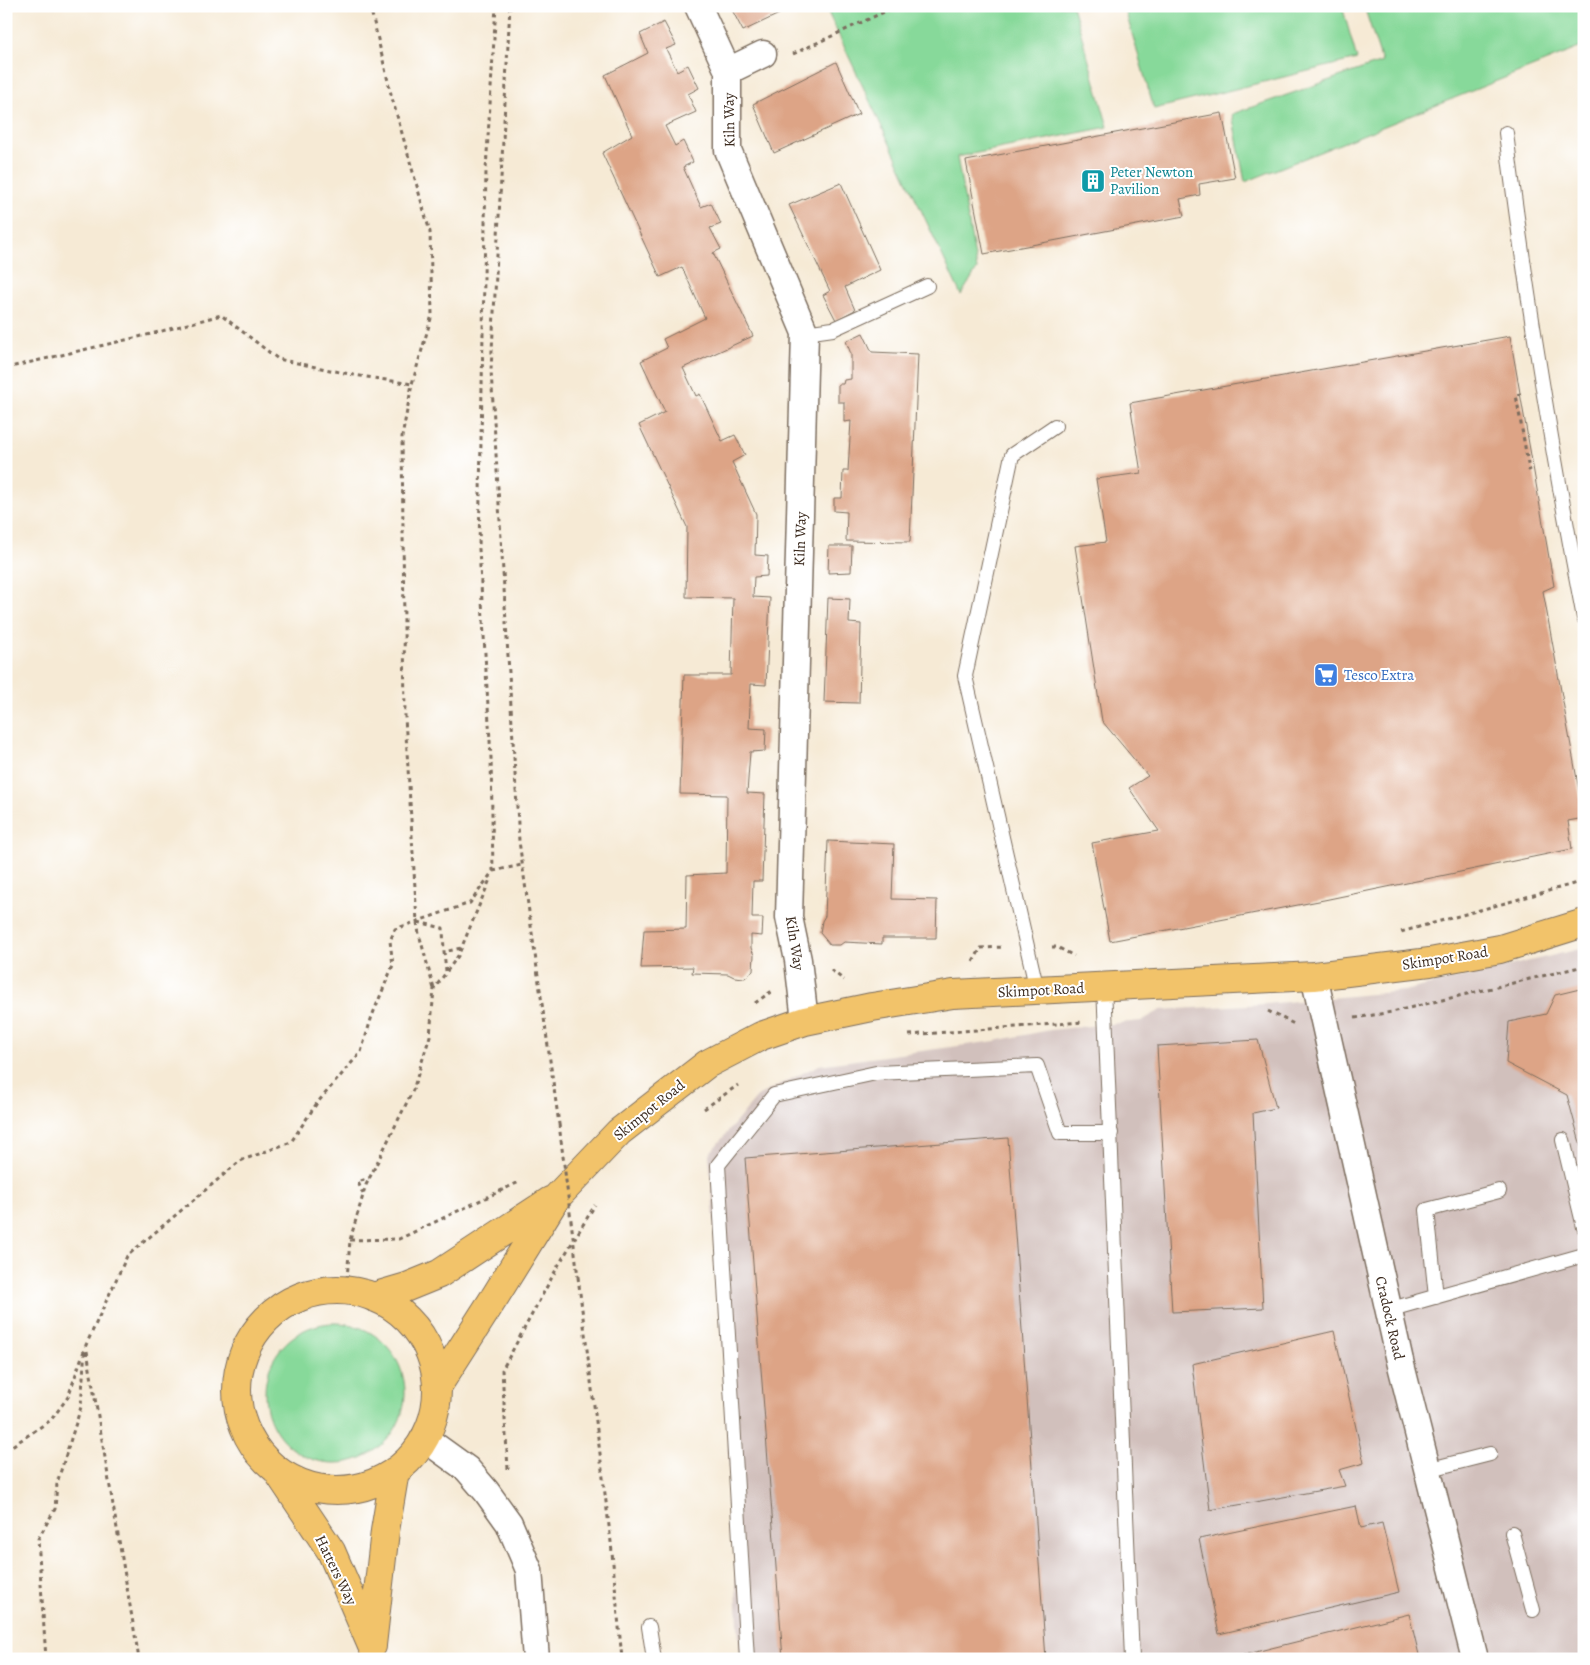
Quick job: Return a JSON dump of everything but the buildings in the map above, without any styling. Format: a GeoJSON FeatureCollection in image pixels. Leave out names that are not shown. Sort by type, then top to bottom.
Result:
{"type":"FeatureCollection","features":[{"type":"Feature","properties":{"kind":"main road","name":"Skimpot Road"},"geometry":{"type":"LineString","coordinates":[[437,1387],[556,1198],[619,1132],[706,1064],[761,1036],[806,1021],[872,1007],[953,994],[1314,976],[1430,962],[1500,949],[1584,923]]}},
{"type":"Feature","properties":{"kind":"main road","name":"Skimpot Road"},"geometry":{"type":"LineString","coordinates":[[373,1297],[407,1287],[439,1274],[556,1198]]}},
{"type":"Feature","properties":{"kind":"main road"},"geometry":{"type":"LineString","coordinates":[[346,1290],[373,1297],[390,1305],[406,1318],[428,1350],[434,1368],[437,1387],[431,1422],[424,1438],[411,1456],[395,1471],[368,1485],[337,1490],[306,1486],[278,1472],[257,1451],[243,1426],[237,1398],[238,1368],[249,1341],[267,1318],[290,1301],[318,1291],[346,1290]]}},
{"type":"Feature","properties":{"kind":"main road","name":"Hatters Way"},"geometry":{"type":"LineString","coordinates":[[372,1652],[385,1531],[395,1471]]}},
{"type":"Feature","properties":{"kind":"main road","name":"Hatters Way"},"geometry":{"type":"LineString","coordinates":[[278,1472],[331,1551],[372,1652]]}},
{"type":"Feature","properties":{"kind":"street","name":"Kiln Way"},"geometry":{"type":"LineString","coordinates":[[698,6],[728,71],[728,150],[805,333],[789,917],[798,960],[806,1021]]}},
{"type":"Feature","properties":{"kind":"street","name":"Kiln Way"},"geometry":{"type":"LineString","coordinates":[[728,71],[763,54]]}},
{"type":"Feature","properties":{"kind":"street","name":"Cradock Road"},"geometry":{"type":"LineString","coordinates":[[1314,976],[1388,1310],[1475,1659]]}},
{"type":"Feature","properties":{"kind":"street"},"geometry":{"type":"LineString","coordinates":[[424,1438],[467,1469],[509,1523],[529,1570],[536,1659]]}},
{"type":"Feature","properties":{"kind":"lane"},"geometry":{"type":"LineString","coordinates":[[1506,133],[1558,487],[1584,618]]}},
{"type":"Feature","properties":{"kind":"lane"},"geometry":{"type":"LineString","coordinates":[[805,333],[833,329],[927,286]]}},
{"type":"Feature","properties":{"kind":"lane"},"geometry":{"type":"LineString","coordinates":[[1037,990],[965,676],[1012,455],[1055,426]]}},
{"type":"Feature","properties":{"kind":"lane"},"geometry":{"type":"LineString","coordinates":[[1104,986],[1132,1659]]}},
{"type":"Feature","properties":{"kind":"lane"},"geometry":{"type":"LineString","coordinates":[[747,1659],[718,1165],[774,1095],[876,1073],[1038,1066],[1060,1133],[1111,1133]]}},
{"type":"Feature","properties":{"kind":"lane"},"geometry":{"type":"LineString","coordinates":[[1563,1140],[1584,1227]]}},
{"type":"Feature","properties":{"kind":"lane"},"geometry":{"type":"LineString","coordinates":[[1436,1297],[1427,1210],[1499,1192]]}},
{"type":"Feature","properties":{"kind":"lane"},"geometry":{"type":"LineString","coordinates":[[1388,1310],[1584,1255]]}},
{"type":"Feature","properties":{"kind":"lane"},"geometry":{"type":"LineString","coordinates":[[1427,1470],[1490,1454]]}},
{"type":"Feature","properties":{"kind":"lane"},"geometry":{"type":"LineString","coordinates":[[1512,1532],[1533,1610]]}},
{"type":"Feature","properties":{"kind":"lane"},"geometry":{"type":"LineString","coordinates":[[649,1627],[654,1659]]}},
{"type":"Feature","properties":{"kind":"path"},"geometry":{"type":"LineString","coordinates":[[346,1290],[350,1240],[363,1194],[413,1090],[430,1036],[434,989],[417,922],[405,717],[402,437],[412,384],[432,316],[430,232],[392,98],[370,6]]}},
{"type":"Feature","properties":{"kind":"path"},"geometry":{"type":"LineString","coordinates":[[434,989],[462,948],[493,871],[491,758],[479,549],[486,170],[496,6]]}},
{"type":"Feature","properties":{"kind":"path"},"geometry":{"type":"LineString","coordinates":[[510,6],[491,370],[517,822],[559,1124],[611,1542],[622,1659]]}},
{"type":"Feature","properties":{"kind":"path"},"geometry":{"type":"LineString","coordinates":[[763,54],[777,61],[897,6]]}},
{"type":"Feature","properties":{"kind":"path"},"geometry":{"type":"LineString","coordinates":[[6,368],[151,334],[221,314],[278,359],[354,375],[412,384]]}},
{"type":"Feature","properties":{"kind":"path"},"geometry":{"type":"LineString","coordinates":[[6,1450],[51,1420],[68,1397],[86,1345],[126,1256],[240,1161],[291,1142],[316,1104],[361,1052],[372,1016],[393,965],[390,941],[395,929],[470,903],[493,871],[522,866]]}},
{"type":"Feature","properties":{"kind":"path"},"geometry":{"type":"LineString","coordinates":[[1398,933],[1584,881]]}},
{"type":"Feature","properties":{"kind":"path"},"geometry":{"type":"LineString","coordinates":[[417,922],[443,928],[446,972]]}},
{"type":"Feature","properties":{"kind":"path"},"geometry":{"type":"LineString","coordinates":[[1057,947],[1081,959]]}},
{"type":"Feature","properties":{"kind":"path"},"geometry":{"type":"LineString","coordinates":[[444,952],[462,948]]}},
{"type":"Feature","properties":{"kind":"path"},"geometry":{"type":"LineString","coordinates":[[1370,1016],[1584,966]]}},
{"type":"Feature","properties":{"kind":"path"},"geometry":{"type":"LineString","coordinates":[[754,1004],[775,988]]}},
{"type":"Feature","properties":{"kind":"path"},"geometry":{"type":"LineString","coordinates":[[907,1035],[1045,1025]]}},
{"type":"Feature","properties":{"kind":"path"},"geometry":{"type":"LineString","coordinates":[[561,1154],[569,1148]]}},
{"type":"Feature","properties":{"kind":"path"},"geometry":{"type":"LineString","coordinates":[[363,1194],[358,1182],[370,1177]]}},
{"type":"Feature","properties":{"kind":"path"},"geometry":{"type":"LineString","coordinates":[[350,1240],[400,1239],[520,1181]]}},
{"type":"Feature","properties":{"kind":"path"},"geometry":{"type":"LineString","coordinates":[[509,1468],[502,1370],[558,1266],[598,1200]]}},
{"type":"Feature","properties":{"kind":"path"},"geometry":{"type":"LineString","coordinates":[[46,1659],[38,1540],[55,1509],[58,1482],[81,1406],[86,1345]]}},
{"type":"Feature","properties":{"kind":"path"},"geometry":{"type":"LineString","coordinates":[[86,1345],[139,1659]]}},
{"type":"Feature","properties":{"kind":"shaded area"},"geometry":{"type":"Polygon","coordinates":[[[1584,948],[1584,1659],[740,1659],[720,1298],[709,1154],[759,1095],[819,1065],[995,1041],[1050,1030],[1141,1021],[1161,1010],[1265,1004],[1404,991],[1584,948]]]}},
{"type":"Feature","properties":{"kind":"green space"},"geometry":{"type":"Polygon","coordinates":[[[825,6],[1073,6],[1108,127],[957,157],[977,269],[961,295],[825,6]]]}},
{"type":"Feature","properties":{"kind":"green space"},"geometry":{"type":"Polygon","coordinates":[[[1124,6],[1342,6],[1357,59],[1154,109],[1124,6]]]}},
{"type":"Feature","properties":{"kind":"green space"},"geometry":{"type":"Polygon","coordinates":[[[1364,6],[1584,6],[1584,46],[1245,182],[1232,114],[1382,62],[1364,6]]]}},
{"type":"Feature","properties":{"kind":"green space"},"geometry":{"type":"Polygon","coordinates":[[[335,1323],[349,1324],[362,1328],[385,1343],[400,1366],[404,1379],[404,1407],[400,1420],[385,1443],[362,1458],[349,1462],[335,1463],[321,1462],[308,1458],[285,1443],[270,1420],[266,1407],[265,1393],[266,1379],[270,1366],[285,1343],[308,1328],[321,1324],[335,1323]]]}},
{"type":"Feature","properties":{"kind":"place","name":"Peter Newton Pavilion"},"geometry":{"type":"Point","coordinates":[1093,181]}},
{"type":"Feature","properties":{"kind":"place","name":"Tesco Extra"},"geometry":{"type":"Point","coordinates":[1326,675]}}]}
